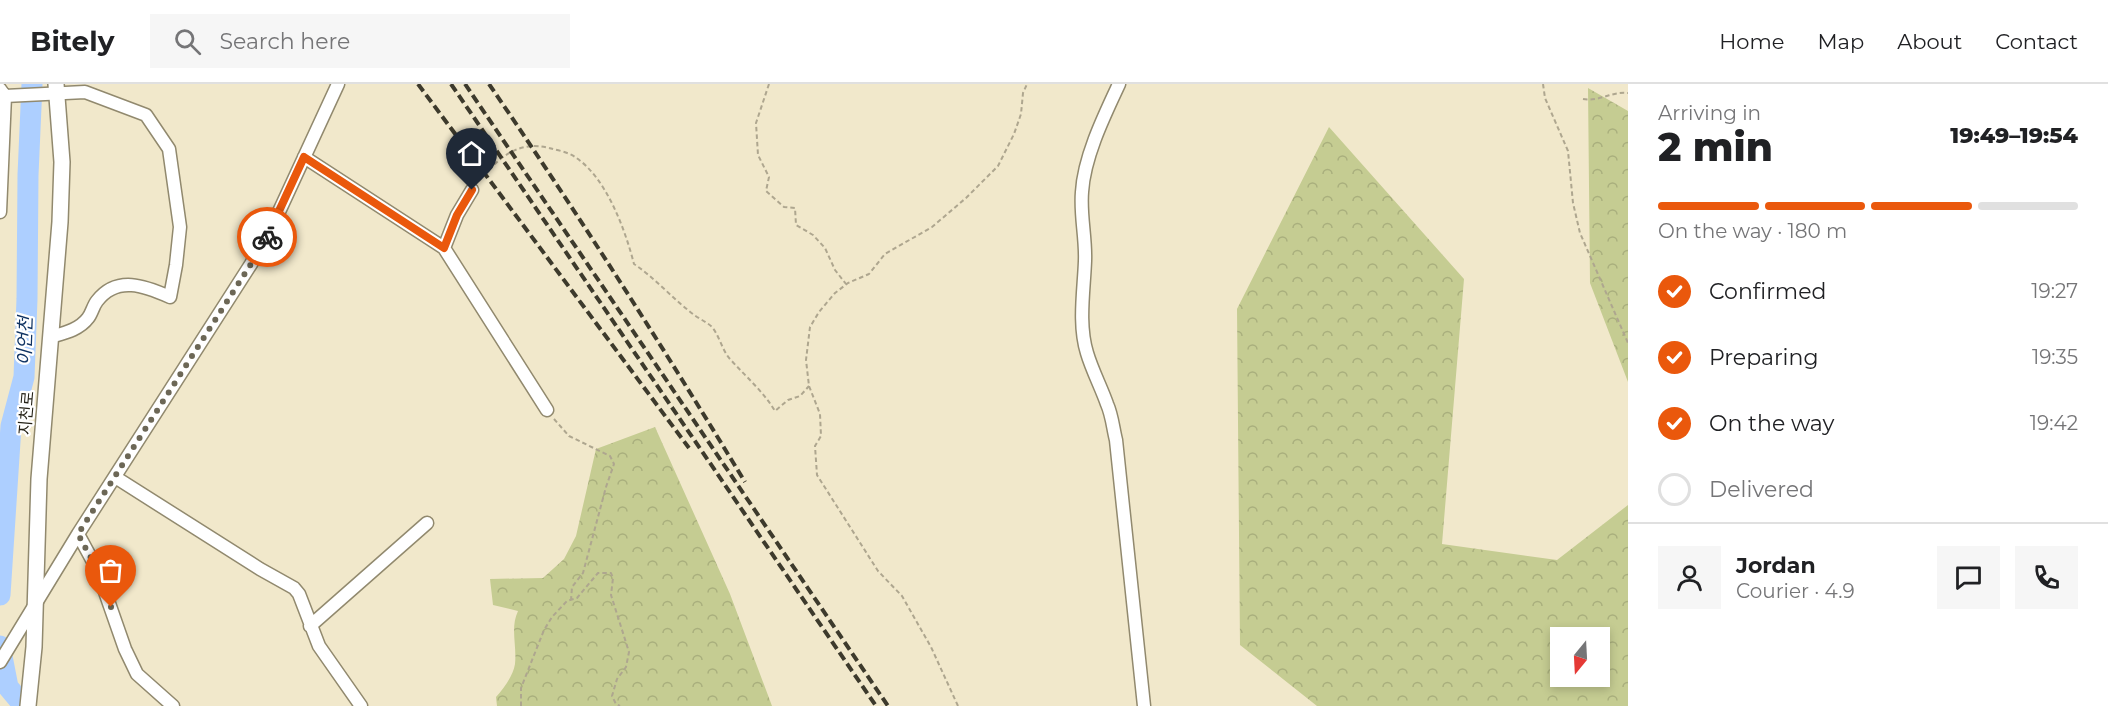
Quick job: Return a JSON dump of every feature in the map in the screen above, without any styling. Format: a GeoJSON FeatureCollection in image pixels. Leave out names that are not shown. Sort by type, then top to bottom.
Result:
{"type":"FeatureCollection","features":[{"type":"Feature","properties":{"kind":"main road","name":"지천로"},"geometry":{"type":"LineString","coordinates":[[28,706],[34,647],[39,479],[60,222],[62,162],[57,88]]}},
{"type":"Feature","properties":{"kind":"street"},"geometry":{"type":"LineString","coordinates":[[0,662],[78,534],[251,264],[271,229],[338,84]]}},
{"type":"Feature","properties":{"kind":"street"},"geometry":{"type":"LineString","coordinates":[[1119,84],[1107,108],[1091,153],[1082,190],[1081,209],[1086,253],[1083,331],[1087,352],[1109,407],[1116,440],[1143,706]]}},
{"type":"Feature","properties":{"kind":"street"},"geometry":{"type":"LineString","coordinates":[[0,212],[2,93],[57,88],[85,92],[146,115],[168,149],[180,227],[170,297],[151,288],[125,284],[108,291],[97,301],[88,319],[71,331],[51,337]]}},
{"type":"Feature","properties":{"kind":"street"},"geometry":{"type":"LineString","coordinates":[[304,157],[444,248],[547,410]]}},
{"type":"Feature","properties":{"kind":"street"},"geometry":{"type":"LineString","coordinates":[[444,248],[457,215],[472,190]]}},
{"type":"Feature","properties":{"kind":"street"},"geometry":{"type":"LineString","coordinates":[[115,477],[294,588],[299,594],[319,645],[361,706]]}},
{"type":"Feature","properties":{"kind":"street"},"geometry":{"type":"LineString","coordinates":[[310,626],[427,523]]}},
{"type":"Feature","properties":{"kind":"street"},"geometry":{"type":"LineString","coordinates":[[78,534],[97,569],[125,649],[137,674],[173,706]]}},
{"type":"Feature","properties":{"kind":"path"},"geometry":{"type":"LineString","coordinates":[[769,84],[756,123],[758,155],[769,177],[766,191],[784,207],[795,208],[796,225],[813,235],[825,248],[835,270],[846,284]]}},
{"type":"Feature","properties":{"kind":"path"},"geometry":{"type":"LineString","coordinates":[[958,706],[931,647],[902,596],[878,571],[817,475],[815,446],[821,436],[820,414],[809,386],[806,360],[810,327],[835,293],[846,284],[868,274],[885,254],[932,227],[998,166],[1014,134],[1027,84]]}},
{"type":"Feature","properties":{"kind":"path"},"geometry":{"type":"LineString","coordinates":[[1543,84],[1545,98],[1569,151],[1573,203],[1580,233],[1628,343]]}},
{"type":"Feature","properties":{"kind":"path"},"geometry":{"type":"LineString","coordinates":[[1583,99],[1594,100],[1621,92],[1628,93]]}},
{"type":"Feature","properties":{"kind":"path"},"geometry":{"type":"LineString","coordinates":[[472,190],[494,163],[520,147],[538,145],[573,155],[588,167],[604,190],[626,235],[634,264],[694,315],[710,325],[720,338],[728,357],[765,395],[775,411],[788,400],[800,396],[809,386]]}},
{"type":"Feature","properties":{"kind":"path"},"geometry":{"type":"LineString","coordinates":[[547,410],[569,436],[610,456],[614,464],[583,573],[572,587],[571,600]]}},
{"type":"Feature","properties":{"kind":"path"},"geometry":{"type":"LineString","coordinates":[[521,706],[521,688],[544,630],[552,616],[567,601],[577,598],[598,573],[611,573],[613,578],[611,595],[629,652],[626,667],[617,679],[612,696],[616,704],[620,706]]}},
{"type":"Feature","properties":{"kind":"green space"},"geometry":{"type":"Polygon","coordinates":[[[1588,88],[1628,111],[1628,382],[1590,283],[1588,88]]]}},
{"type":"Feature","properties":{"kind":"green space"},"geometry":{"type":"Polygon","coordinates":[[[1329,127],[1464,279],[1442,544],[1557,560],[1628,505],[1628,706],[1317,706],[1240,645],[1237,309],[1329,127]]]}},
{"type":"Feature","properties":{"kind":"green space"},"geometry":{"type":"Polygon","coordinates":[[[655,427],[730,594],[772,706],[497,706],[496,697],[505,686],[515,664],[514,630],[518,611],[493,605],[490,579],[543,578],[564,559],[576,536],[596,449],[655,427]]]}},
{"type":"Feature","properties":{"kind":"waterway","name":"이언천"},"geometry":{"type":"LineString","coordinates":[[0,595],[11,426],[24,377],[32,84]]}},
{"type":"Feature","properties":{"kind":"waterway","name":"이언천"},"geometry":{"type":"LineString","coordinates":[[0,646],[8,687],[24,706]]}},
{"type":"Feature","properties":{"kind":"railway"},"geometry":{"type":"LineString","coordinates":[[418,84],[689,448]]}},
{"type":"Feature","properties":{"kind":"railway"},"geometry":{"type":"LineString","coordinates":[[451,84],[876,706]]}},
{"type":"Feature","properties":{"kind":"railway"},"geometry":{"type":"LineString","coordinates":[[465,84],[888,706]]}},
{"type":"Feature","properties":{"kind":"railway"},"geometry":{"type":"LineString","coordinates":[[489,84],[620,281],[745,482]]}},
{"type":"Feature","properties":{"kind":"way so far"},"geometry":{"type":"LineString","coordinates":[[111,607],[97,569],[78,534],[267,237]]}},
{"type":"Feature","properties":{"kind":"route"},"geometry":{"type":"LineString","coordinates":[[267,237],[304,157],[444,248],[457,215],[472,190]]}}]}
